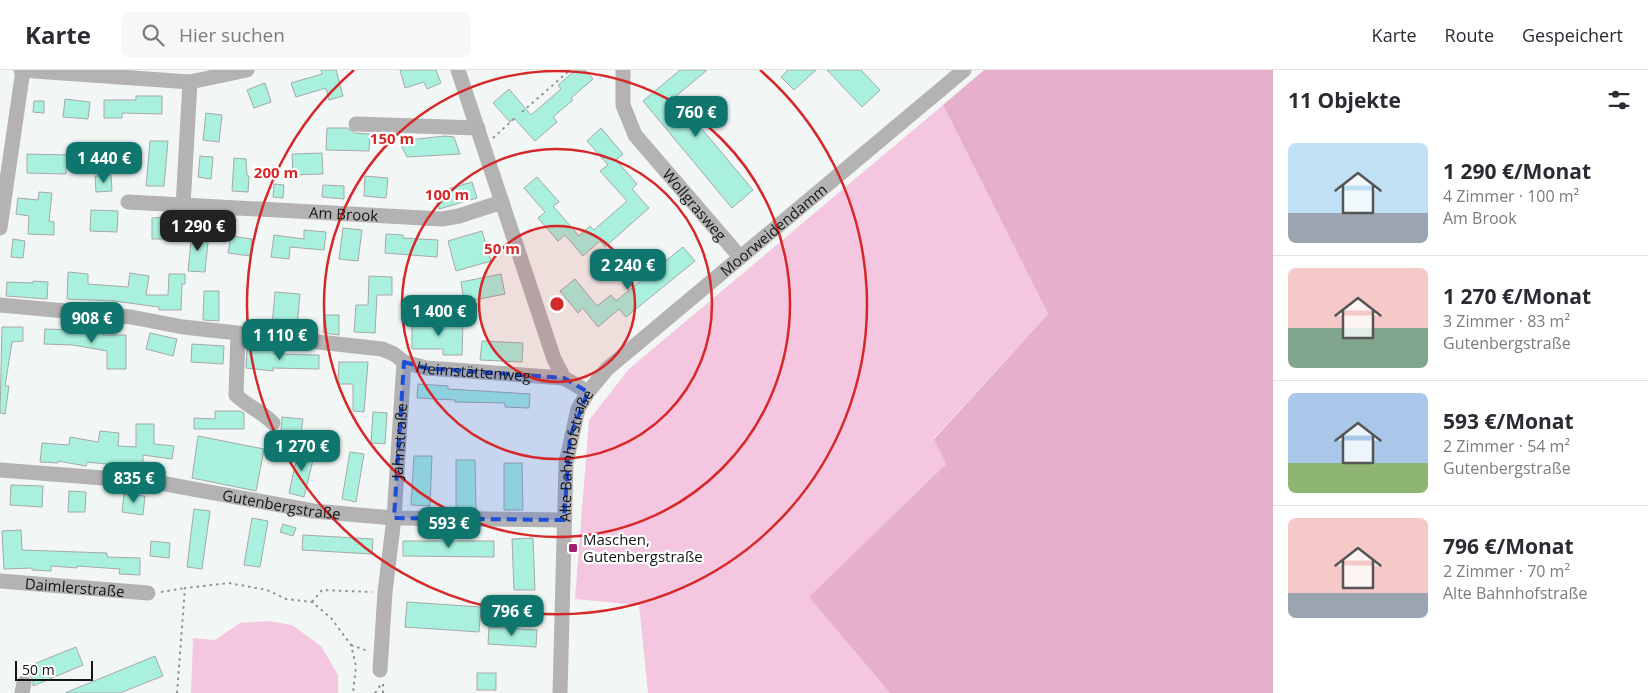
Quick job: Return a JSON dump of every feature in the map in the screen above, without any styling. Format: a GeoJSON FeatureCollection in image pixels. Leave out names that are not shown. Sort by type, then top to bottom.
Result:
{"type":"FeatureCollection","features":[{"type":"Feature","properties":{"kind":"street"},"geometry":{"type":"LineString","coordinates":[[0,228],[22,70],[190,82],[247,70]]}},
{"type":"Feature","properties":{"kind":"street","name":"Alte Bahnhofstraße"},"geometry":{"type":"LineString","coordinates":[[458,70],[554,359],[564,378],[588,392],[578,409],[570,438],[566,463],[560,693]]}},
{"type":"Feature","properties":{"kind":"street","name":"Wollgrasweg"},"geometry":{"type":"LineString","coordinates":[[623,70],[623,105],[635,135],[740,257]]}},
{"type":"Feature","properties":{"kind":"street","name":"Moorweidendamm"},"geometry":{"type":"LineString","coordinates":[[588,392],[608,369],[964,70]]}},
{"type":"Feature","properties":{"kind":"street"},"geometry":{"type":"LineString","coordinates":[[183,206],[190,82]]}},
{"type":"Feature","properties":{"kind":"street"},"geometry":{"type":"LineString","coordinates":[[356,124],[478,128]]}},
{"type":"Feature","properties":{"kind":"street","name":"Am Brook"},"geometry":{"type":"LineString","coordinates":[[128,202],[442,219],[459,216],[502,202]]}},
{"type":"Feature","properties":{"kind":"street","name":"Heimstättenweg"},"geometry":{"type":"LineString","coordinates":[[0,305],[131,317],[184,327],[382,350],[394,354],[404,362],[426,368],[564,378]]}},
{"type":"Feature","properties":{"kind":"street"},"geometry":{"type":"LineString","coordinates":[[238,334],[236,395],[247,406],[260,410],[273,423]]}},
{"type":"Feature","properties":{"kind":"street","name":"Jahnstraße"},"geometry":{"type":"LineString","coordinates":[[381,669],[385,592],[394,518],[404,362]]}},
{"type":"Feature","properties":{"kind":"street","name":"Gutenbergstraße"},"geometry":{"type":"LineString","coordinates":[[0,470],[155,482],[313,511],[394,518],[564,520]]}},
{"type":"Feature","properties":{"kind":"street","name":"Daimlerstraße"},"geometry":{"type":"LineString","coordinates":[[0,581],[148,593]]}},
{"type":"Feature","properties":{"kind":"path"},"geometry":{"type":"LineString","coordinates":[[522,112],[570,70]]}},
{"type":"Feature","properties":{"kind":"path"},"geometry":{"type":"LineString","coordinates":[[484,146],[515,118]]}},
{"type":"Feature","properties":{"kind":"path"},"geometry":{"type":"LineString","coordinates":[[148,593],[229,583],[267,590],[286,599],[312,602],[331,618],[351,645],[381,669],[375,693]]}},
{"type":"Feature","properties":{"kind":"path"},"geometry":{"type":"LineString","coordinates":[[177,693],[185,588]]}},
{"type":"Feature","properties":{"kind":"path"},"geometry":{"type":"LineString","coordinates":[[312,602],[322,590],[385,592]]}},
{"type":"Feature","properties":{"kind":"path"},"geometry":{"type":"LineString","coordinates":[[351,645],[356,666],[353,693]]}},
{"type":"Feature","properties":{"kind":"highlighted area"},"geometry":{"type":"Polygon","coordinates":[[[404,362],[426,368],[564,378],[588,392],[570,437],[564,520],[394,518],[404,362]]]}},
{"type":"Feature","properties":{"kind":"shaded area"},"geometry":{"type":"Polygon","coordinates":[[[984,70],[1273,70],[1273,693],[890,693],[809,597],[946,464],[934,439],[1048,314],[943,105],[984,70]]]}},
{"type":"Feature","properties":{"kind":"shaded area"},"geometry":{"type":"Polygon","coordinates":[[[943,105],[1048,314],[934,438],[946,464],[810,597],[890,693],[648,693],[639,605],[575,599],[589,420],[629,369],[943,105]]]}},
{"type":"Feature","properties":{"kind":"shaded area"},"geometry":{"type":"Polygon","coordinates":[[[268,621],[292,625],[321,646],[338,675],[338,693],[191,693],[193,638],[215,640],[240,623],[268,621]]]}},
{"type":"Feature","properties":{"kind":"building"},"geometry":{"type":"Polygon","coordinates":[[[321,70],[336,70],[343,96],[329,100],[326,88],[296,97],[291,83],[322,74],[321,70]]]}},
{"type":"Feature","properties":{"kind":"building"},"geometry":{"type":"Polygon","coordinates":[[[400,70],[436,70],[441,83],[427,89],[424,82],[405,88],[400,70]]]}},
{"type":"Feature","properties":{"kind":"building"},"geometry":{"type":"Polygon","coordinates":[[[576,70],[585,70],[593,79],[553,117],[557,122],[535,141],[514,118],[510,122],[493,103],[509,89],[531,115],[561,89],[558,85],[576,70]]]}},
{"type":"Feature","properties":{"kind":"building"},"geometry":{"type":"Polygon","coordinates":[[[680,70],[707,70],[675,97],[753,190],[732,208],[643,101],[680,70]]]}},
{"type":"Feature","properties":{"kind":"building"},"geometry":{"type":"Polygon","coordinates":[[[788,70],[816,70],[794,90],[781,77],[788,70]]]}},
{"type":"Feature","properties":{"kind":"building"},"geometry":{"type":"Polygon","coordinates":[[[827,70],[861,70],[880,90],[862,107],[827,70]]]}},
{"type":"Feature","properties":{"kind":"building"},"geometry":{"type":"Polygon","coordinates":[[[265,83],[271,102],[254,108],[247,90],[265,83]]]}},
{"type":"Feature","properties":{"kind":"building"},"geometry":{"type":"Polygon","coordinates":[[[136,96],[162,96],[162,114],[122,113],[122,118],[104,118],[104,100],[136,100],[136,96]]]}},
{"type":"Feature","properties":{"kind":"building"},"geometry":{"type":"Polygon","coordinates":[[[65,99],[90,102],[88,119],[63,117],[65,99]]]}},
{"type":"Feature","properties":{"kind":"building"},"geometry":{"type":"Polygon","coordinates":[[[34,101],[44,101],[44,113],[33,112],[34,101]]]}},
{"type":"Feature","properties":{"kind":"building"},"geometry":{"type":"Polygon","coordinates":[[[206,113],[222,115],[219,142],[203,140],[206,113]]]}},
{"type":"Feature","properties":{"kind":"building"},"geometry":{"type":"Polygon","coordinates":[[[327,128],[348,128],[355,133],[370,134],[369,151],[326,150],[327,128]]]}},
{"type":"Feature","properties":{"kind":"building"},"geometry":{"type":"Polygon","coordinates":[[[601,128],[623,154],[616,160],[637,184],[632,189],[649,208],[605,247],[600,241],[583,256],[565,235],[558,241],[538,218],[545,212],[524,188],[537,177],[559,202],[553,206],[579,236],[590,226],[594,230],[627,201],[600,171],[608,165],[587,141],[601,128]]]}},
{"type":"Feature","properties":{"kind":"building"},"geometry":{"type":"Polygon","coordinates":[[[445,136],[454,137],[460,154],[407,157],[399,141],[445,136]]]}},
{"type":"Feature","properties":{"kind":"building"},"geometry":{"type":"Polygon","coordinates":[[[150,141],[168,141],[164,186],[146,186],[150,141]]]}},
{"type":"Feature","properties":{"kind":"building"},"geometry":{"type":"Polygon","coordinates":[[[322,153],[323,174],[293,175],[292,154],[322,153]]]}},
{"type":"Feature","properties":{"kind":"building"},"geometry":{"type":"Polygon","coordinates":[[[27,154],[67,155],[66,174],[27,173],[27,154]]]}},
{"type":"Feature","properties":{"kind":"building"},"geometry":{"type":"Polygon","coordinates":[[[200,156],[213,157],[211,179],[198,177],[200,156]]]}},
{"type":"Feature","properties":{"kind":"building"},"geometry":{"type":"Polygon","coordinates":[[[234,158],[246,159],[247,176],[249,176],[248,192],[232,191],[234,158]]]}},
{"type":"Feature","properties":{"kind":"building"},"geometry":{"type":"Polygon","coordinates":[[[111,175],[112,191],[96,192],[95,176],[111,175]]]}},
{"type":"Feature","properties":{"kind":"building"},"geometry":{"type":"Polygon","coordinates":[[[365,176],[388,178],[386,198],[364,196],[365,176]]]}},
{"type":"Feature","properties":{"kind":"building"},"geometry":{"type":"Polygon","coordinates":[[[472,182],[477,198],[439,209],[434,193],[472,182]]]}},
{"type":"Feature","properties":{"kind":"building"},"geometry":{"type":"Polygon","coordinates":[[[274,184],[284,185],[283,198],[273,197],[274,184]]]}},
{"type":"Feature","properties":{"kind":"building"},"geometry":{"type":"Polygon","coordinates":[[[323,185],[344,186],[344,199],[322,197],[323,185]]]}},
{"type":"Feature","properties":{"kind":"building"},"geometry":{"type":"Polygon","coordinates":[[[39,192],[52,193],[49,221],[54,222],[54,235],[28,234],[29,216],[16,214],[18,198],[38,200],[39,192]]]}},
{"type":"Feature","properties":{"kind":"building"},"geometry":{"type":"Polygon","coordinates":[[[91,210],[118,211],[117,232],[90,231],[91,210]]]}},
{"type":"Feature","properties":{"kind":"building"},"geometry":{"type":"Polygon","coordinates":[[[172,217],[172,239],[152,239],[152,218],[172,217]]]}},
{"type":"Feature","properties":{"kind":"building"},"geometry":{"type":"Polygon","coordinates":[[[343,228],[362,230],[358,261],[339,259],[343,228]]]}},
{"type":"Feature","properties":{"kind":"building"},"geometry":{"type":"Polygon","coordinates":[[[304,230],[326,232],[324,250],[290,247],[289,259],[271,257],[274,235],[304,239],[304,230]]]}},
{"type":"Feature","properties":{"kind":"building"},"geometry":{"type":"Polygon","coordinates":[[[192,231],[209,232],[205,272],[188,271],[192,231]]]}},
{"type":"Feature","properties":{"kind":"building"},"geometry":{"type":"Polygon","coordinates":[[[482,231],[491,261],[456,271],[448,241],[482,231]]]}},
{"type":"Feature","properties":{"kind":"building"},"geometry":{"type":"Polygon","coordinates":[[[386,234],[403,235],[403,238],[438,240],[437,257],[385,253],[386,234]]]}},
{"type":"Feature","properties":{"kind":"building"},"geometry":{"type":"Polygon","coordinates":[[[231,236],[252,239],[250,256],[228,253],[231,236]]]}},
{"type":"Feature","properties":{"kind":"building"},"geometry":{"type":"Polygon","coordinates":[[[13,239],[25,241],[23,258],[11,257],[13,239]]]}},
{"type":"Feature","properties":{"kind":"building"},"geometry":{"type":"Polygon","coordinates":[[[683,247],[695,261],[626,317],[619,309],[598,327],[583,308],[578,313],[560,291],[575,279],[597,306],[611,295],[616,301],[683,247]]]}},
{"type":"Feature","properties":{"kind":"building"},"geometry":{"type":"Polygon","coordinates":[[[68,272],[88,274],[88,284],[128,287],[130,273],[149,276],[146,295],[168,295],[169,274],[185,274],[185,284],[182,284],[181,310],[159,310],[159,307],[114,301],[67,299],[68,272]]]}},
{"type":"Feature","properties":{"kind":"building"},"geometry":{"type":"Polygon","coordinates":[[[501,274],[505,294],[464,302],[461,282],[501,274]]]}},
{"type":"Feature","properties":{"kind":"building"},"geometry":{"type":"Polygon","coordinates":[[[369,276],[392,277],[392,295],[377,295],[375,333],[354,332],[356,305],[368,305],[369,276]]]}},
{"type":"Feature","properties":{"kind":"building"},"geometry":{"type":"Polygon","coordinates":[[[33,281],[48,282],[47,299],[6,296],[7,282],[33,283],[33,281]]]}},
{"type":"Feature","properties":{"kind":"building"},"geometry":{"type":"Polygon","coordinates":[[[204,291],[219,291],[219,321],[203,320],[204,291]]]}},
{"type":"Feature","properties":{"kind":"building"},"geometry":{"type":"Polygon","coordinates":[[[275,292],[300,294],[297,328],[272,326],[275,292]]]}},
{"type":"Feature","properties":{"kind":"building"},"geometry":{"type":"Polygon","coordinates":[[[324,315],[339,315],[339,335],[323,333],[324,315]]]}},
{"type":"Feature","properties":{"kind":"building"},"geometry":{"type":"Polygon","coordinates":[[[444,320],[463,321],[462,355],[443,355],[443,349],[412,349],[412,325],[444,325],[444,320]]]}},
{"type":"Feature","properties":{"kind":"building"},"geometry":{"type":"Polygon","coordinates":[[[2,327],[23,327],[23,341],[12,342],[5,386],[9,386],[5,414],[0,413],[2,327]]]}},
{"type":"Feature","properties":{"kind":"building"},"geometry":{"type":"Polygon","coordinates":[[[76,328],[104,332],[103,335],[126,335],[126,369],[107,369],[107,351],[73,345],[44,344],[45,329],[75,330],[76,328]]]}},
{"type":"Feature","properties":{"kind":"building"},"geometry":{"type":"Polygon","coordinates":[[[150,333],[177,339],[173,356],[146,349],[150,333]]]}},
{"type":"Feature","properties":{"kind":"building"},"geometry":{"type":"Polygon","coordinates":[[[482,341],[523,343],[522,362],[480,360],[482,341]]]}},
{"type":"Feature","properties":{"kind":"building"},"geometry":{"type":"Polygon","coordinates":[[[192,344],[224,346],[223,364],[191,362],[192,344]]]}},
{"type":"Feature","properties":{"kind":"building"},"geometry":{"type":"Polygon","coordinates":[[[247,348],[275,351],[274,354],[319,355],[319,369],[273,368],[273,371],[246,368],[247,348]]]}},
{"type":"Feature","properties":{"kind":"building"},"geometry":{"type":"Polygon","coordinates":[[[339,362],[368,362],[364,412],[353,411],[353,384],[338,384],[339,362]]]}},
{"type":"Feature","properties":{"kind":"building"},"geometry":{"type":"Polygon","coordinates":[[[418,384],[448,386],[448,389],[530,394],[529,408],[505,407],[505,403],[455,402],[455,400],[417,398],[418,384]]]}},
{"type":"Feature","properties":{"kind":"building"},"geometry":{"type":"Polygon","coordinates":[[[215,411],[240,411],[244,413],[244,429],[194,429],[194,418],[215,419],[215,411]]]}},
{"type":"Feature","properties":{"kind":"building"},"geometry":{"type":"Polygon","coordinates":[[[373,412],[387,413],[385,444],[371,443],[373,412]]]}},
{"type":"Feature","properties":{"kind":"building"},"geometry":{"type":"Polygon","coordinates":[[[282,417],[303,419],[301,433],[281,431],[282,417]]]}},
{"type":"Feature","properties":{"kind":"building"},"geometry":{"type":"Polygon","coordinates":[[[136,424],[154,424],[154,444],[174,446],[172,459],[143,455],[143,465],[87,462],[86,466],[58,461],[58,463],[40,462],[42,443],[69,445],[70,437],[98,442],[100,431],[119,433],[118,446],[136,447],[136,424]]]}},
{"type":"Feature","properties":{"kind":"building"},"geometry":{"type":"Polygon","coordinates":[[[198,436],[264,449],[256,491],[192,478],[198,436]]]}},
{"type":"Feature","properties":{"kind":"building"},"geometry":{"type":"Polygon","coordinates":[[[299,448],[315,452],[304,497],[289,493],[299,448]]]}},
{"type":"Feature","properties":{"kind":"building"},"geometry":{"type":"Polygon","coordinates":[[[350,452],[364,454],[356,502],[342,499],[350,452]]]}},
{"type":"Feature","properties":{"kind":"building"},"geometry":{"type":"Polygon","coordinates":[[[414,456],[432,456],[430,506],[411,505],[414,456]]]}},
{"type":"Feature","properties":{"kind":"building"},"geometry":{"type":"Polygon","coordinates":[[[456,460],[475,460],[476,509],[456,509],[456,460]]]}},
{"type":"Feature","properties":{"kind":"building"},"geometry":{"type":"Polygon","coordinates":[[[504,463],[522,463],[523,510],[504,510],[504,463]]]}},
{"type":"Feature","properties":{"kind":"building"},"geometry":{"type":"Polygon","coordinates":[[[11,485],[43,486],[42,507],[10,505],[11,485]]]}},
{"type":"Feature","properties":{"kind":"building"},"geometry":{"type":"Polygon","coordinates":[[[69,491],[86,492],[85,512],[68,512],[69,491]]]}},
{"type":"Feature","properties":{"kind":"building"},"geometry":{"type":"Polygon","coordinates":[[[124,494],[145,496],[143,515],[122,512],[124,494]]]}},
{"type":"Feature","properties":{"kind":"building"},"geometry":{"type":"Polygon","coordinates":[[[194,509],[210,511],[202,569],[187,567],[194,509]]]}},
{"type":"Feature","properties":{"kind":"building"},"geometry":{"type":"Polygon","coordinates":[[[252,518],[268,521],[260,567],[244,565],[252,518]]]}},
{"type":"Feature","properties":{"kind":"building"},"geometry":{"type":"Polygon","coordinates":[[[283,524],[296,528],[293,536],[280,532],[283,524]]]}},
{"type":"Feature","properties":{"kind":"building"},"geometry":{"type":"Polygon","coordinates":[[[21,530],[22,550],[107,553],[107,557],[140,558],[140,575],[119,574],[120,569],[77,566],[77,568],[51,566],[51,571],[32,570],[32,568],[4,569],[2,531],[21,530]]]}},
{"type":"Feature","properties":{"kind":"building"},"geometry":{"type":"Polygon","coordinates":[[[303,535],[373,539],[372,554],[302,550],[303,535]]]}},
{"type":"Feature","properties":{"kind":"building"},"geometry":{"type":"Polygon","coordinates":[[[533,538],[535,590],[514,590],[512,539],[533,538]]]}},
{"type":"Feature","properties":{"kind":"building"},"geometry":{"type":"Polygon","coordinates":[[[151,541],[170,543],[169,558],[150,556],[151,541]]]}},
{"type":"Feature","properties":{"kind":"building"},"geometry":{"type":"Polygon","coordinates":[[[403,541],[494,541],[494,557],[403,556],[403,541]]]}},
{"type":"Feature","properties":{"kind":"building"},"geometry":{"type":"Polygon","coordinates":[[[407,602],[481,607],[479,632],[405,627],[407,602]]]}},
{"type":"Feature","properties":{"kind":"building"},"geometry":{"type":"Polygon","coordinates":[[[489,627],[537,630],[536,647],[488,644],[489,627]]]}},
{"type":"Feature","properties":{"kind":"building"},"geometry":{"type":"Polygon","coordinates":[[[76,647],[83,665],[33,686],[33,680],[24,668],[76,647]]]}},
{"type":"Feature","properties":{"kind":"building"},"geometry":{"type":"Polygon","coordinates":[[[155,656],[163,676],[120,693],[65,693],[155,656]]]}},
{"type":"Feature","properties":{"kind":"building"},"geometry":{"type":"Polygon","coordinates":[[[477,673],[496,673],[496,690],[477,690],[477,673]]]}},
{"type":"Feature","properties":{"kind":"place","name":"Maschen, Gutenbergstraße"},"geometry":{"type":"Point","coordinates":[573,548]}}]}
